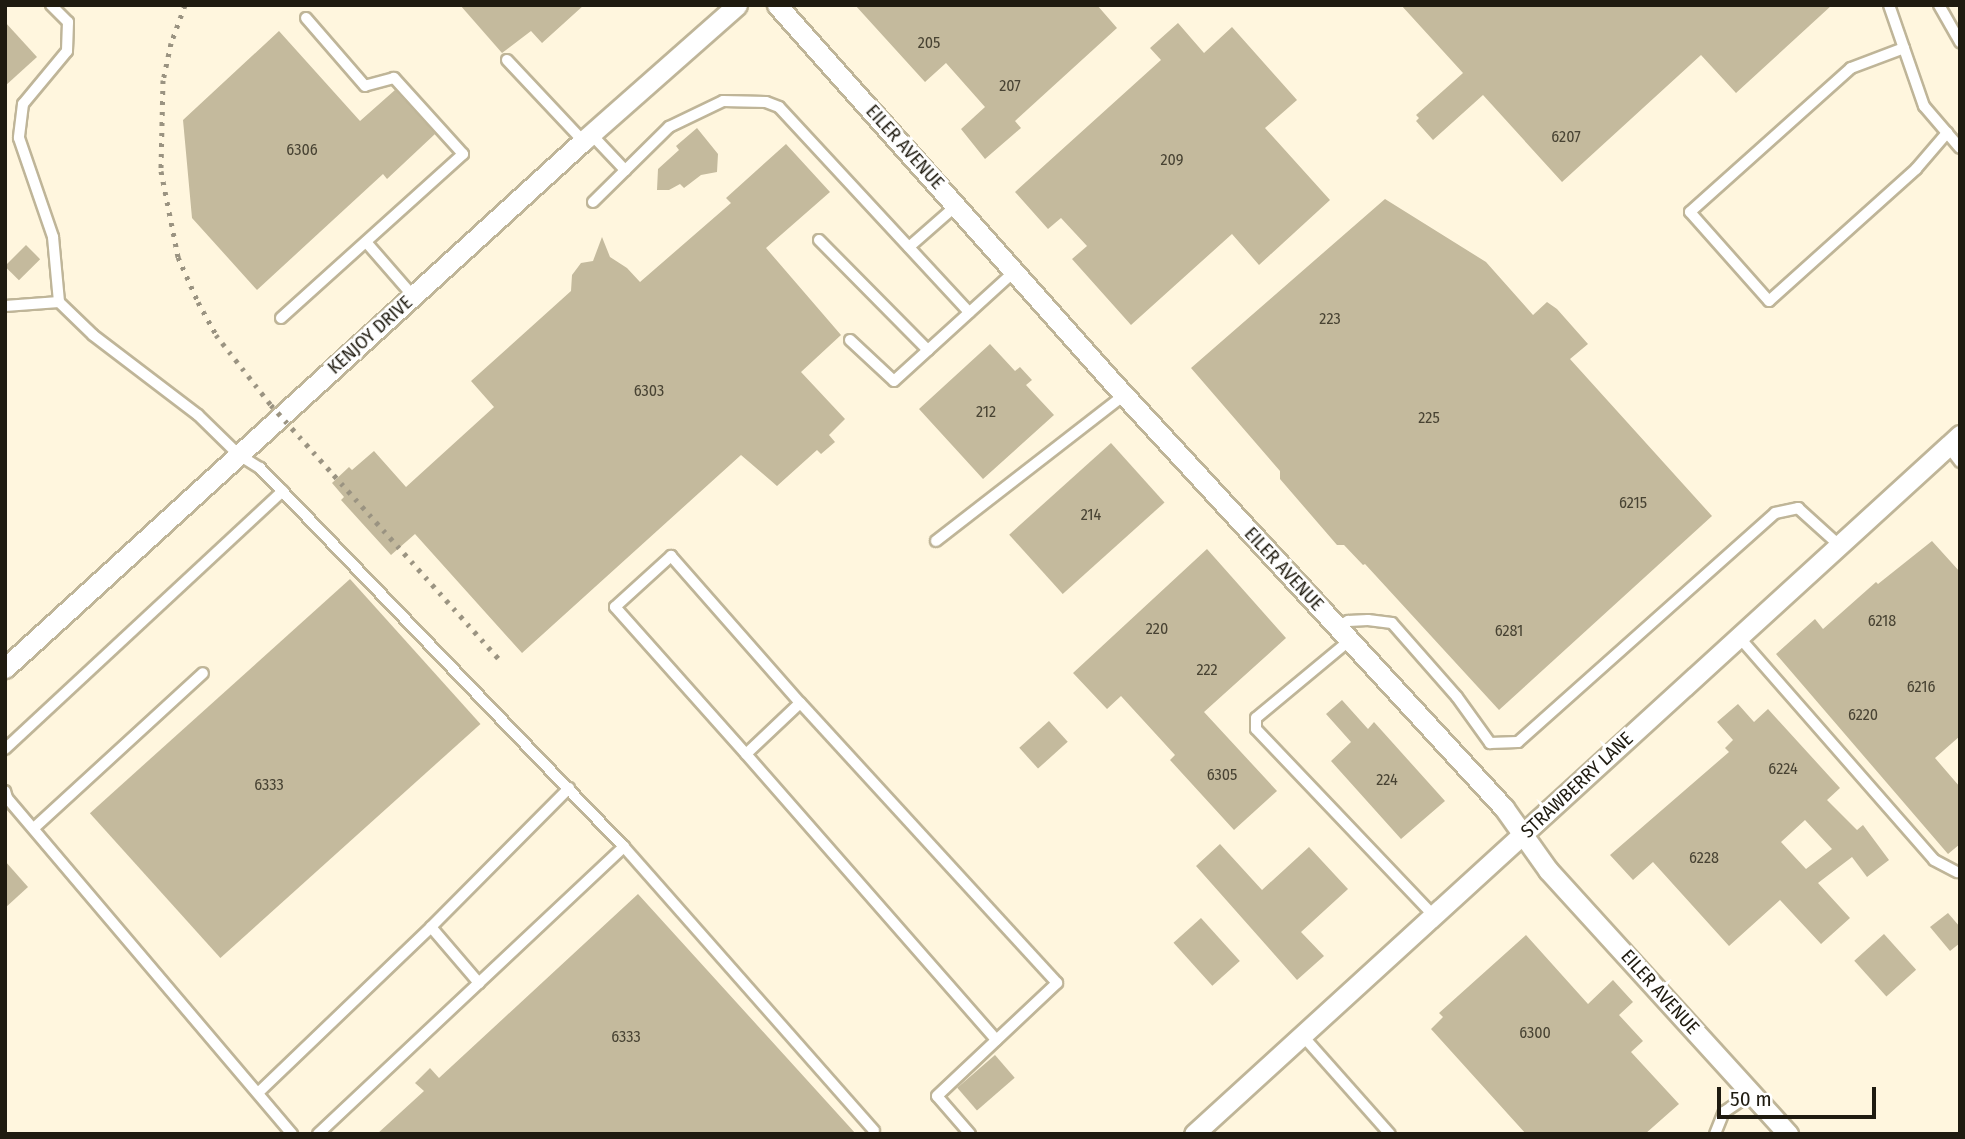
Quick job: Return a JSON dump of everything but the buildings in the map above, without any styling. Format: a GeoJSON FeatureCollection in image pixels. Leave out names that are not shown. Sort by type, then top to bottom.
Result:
{"type":"FeatureCollection","features":[{"type":"Feature","properties":{"kind":"street","name":"KENJOY DRIVE"},"geometry":{"type":"LineString","coordinates":[[5,668],[587,138],[737,5]]}},
{"type":"Feature","properties":{"kind":"street","name":"EILER AVENUE"},"geometry":{"type":"LineString","coordinates":[[777,5],[1124,395],[1504,808],[1548,870],[1788,1134]]}},
{"type":"Feature","properties":{"kind":"street","name":"STRAWBERRY LANE"},"geometry":{"type":"LineString","coordinates":[[1194,1134],[1839,545],[1956,448]]}},
{"type":"Feature","properties":{"kind":"lane"},"geometry":{"type":"LineString","coordinates":[[51,5],[68,22],[67,51],[23,104],[19,138],[53,237],[59,302],[93,335],[198,415],[239,455],[260,468],[283,491],[624,847],[874,1132]]}},
{"type":"Feature","properties":{"kind":"lane"},"geometry":{"type":"LineString","coordinates":[[1889,5],[1924,106],[1960,148]]}},
{"type":"Feature","properties":{"kind":"lane"},"geometry":{"type":"LineString","coordinates":[[1939,5],[1960,43]]}},
{"type":"Feature","properties":{"kind":"lane"},"geometry":{"type":"LineString","coordinates":[[281,318],[463,155],[394,78],[365,86],[306,18]]}},
{"type":"Feature","properties":{"kind":"lane"},"geometry":{"type":"LineString","coordinates":[[1904,48],[1851,68],[1690,212],[1769,301],[1916,169],[1947,133]]}},
{"type":"Feature","properties":{"kind":"lane"},"geometry":{"type":"LineString","coordinates":[[507,60],[587,138],[625,170]]}},
{"type":"Feature","properties":{"kind":"lane"},"geometry":{"type":"LineString","coordinates":[[593,202],[669,127],[723,101],[766,102],[779,107],[969,312]]}},
{"type":"Feature","properties":{"kind":"lane"},"geometry":{"type":"LineString","coordinates":[[909,247],[957,205]]}},
{"type":"Feature","properties":{"kind":"lane"},"geometry":{"type":"LineString","coordinates":[[819,240],[928,350]]}},
{"type":"Feature","properties":{"kind":"lane"},"geometry":{"type":"LineString","coordinates":[[366,242],[413,296]]}},
{"type":"Feature","properties":{"kind":"lane"},"geometry":{"type":"LineString","coordinates":[[850,340],[894,381],[1015,270]]}},
{"type":"Feature","properties":{"kind":"lane"},"geometry":{"type":"LineString","coordinates":[[5,306],[59,302]]}},
{"type":"Feature","properties":{"kind":"lane"},"geometry":{"type":"LineString","coordinates":[[936,541],[1124,395]]}},
{"type":"Feature","properties":{"kind":"lane"},"geometry":{"type":"LineString","coordinates":[[5,749],[283,491]]}},
{"type":"Feature","properties":{"kind":"lane"},"geometry":{"type":"LineString","coordinates":[[1434,915],[1256,729],[1256,718],[1344,634],[1348,621],[1392,623],[1457,697],[1490,743],[1518,742],[1775,513],[1798,508],[1839,545]]}},
{"type":"Feature","properties":{"kind":"lane"},"geometry":{"type":"LineString","coordinates":[[970,1134],[937,1096],[1057,983],[800,703],[671,556],[615,607],[996,1040]]}},
{"type":"Feature","properties":{"kind":"lane"},"geometry":{"type":"LineString","coordinates":[[1739,637],[1934,860],[1957,872]]}},
{"type":"Feature","properties":{"kind":"lane"},"geometry":{"type":"LineString","coordinates":[[34,828],[203,673]]}},
{"type":"Feature","properties":{"kind":"lane"},"geometry":{"type":"LineString","coordinates":[[746,754],[800,703]]}},
{"type":"Feature","properties":{"kind":"lane"},"geometry":{"type":"LineString","coordinates":[[259,1092],[431,928],[569,788]]}},
{"type":"Feature","properties":{"kind":"lane"},"geometry":{"type":"LineString","coordinates":[[5,791],[7,798],[292,1134]]}},
{"type":"Feature","properties":{"kind":"lane"},"geometry":{"type":"LineString","coordinates":[[318,1134],[624,847]]}},
{"type":"Feature","properties":{"kind":"lane"},"geometry":{"type":"LineString","coordinates":[[431,928],[479,983]]}},
{"type":"Feature","properties":{"kind":"lane"},"geometry":{"type":"LineString","coordinates":[[1303,1035],[1390,1134]]}},
{"type":"Feature","properties":{"kind":"lane"},"geometry":{"type":"LineString","coordinates":[[1715,1134],[1724,1112],[1752,1093]]}},
{"type":"Feature","properties":{"kind":"railway"},"geometry":{"type":"LineString","coordinates":[[185,5],[171,43],[163,80],[161,171],[178,257],[198,302],[216,335],[271,405],[501,661]]}}]}
